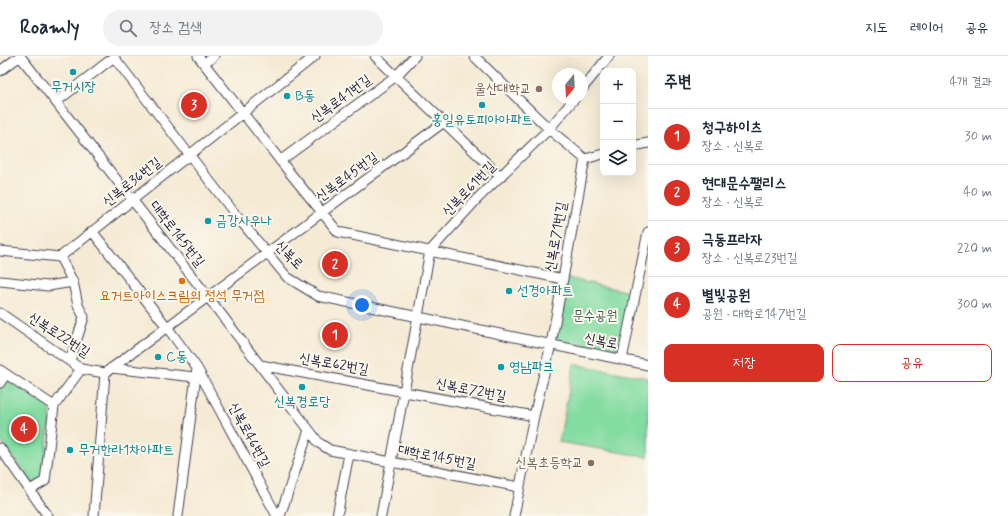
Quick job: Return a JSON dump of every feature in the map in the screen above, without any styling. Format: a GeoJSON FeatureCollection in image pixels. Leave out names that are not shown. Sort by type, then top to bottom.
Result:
{"type":"FeatureCollection","features":[{"type":"Feature","properties":{"kind":"street"},"geometry":{"type":"LineString","coordinates":[[0,71],[20,56]]}},
{"type":"Feature","properties":{"kind":"street","name":"대학로145번길"},"geometry":{"type":"LineString","coordinates":[[20,56],[208,297],[319,443],[330,450],[520,487]]}},
{"type":"Feature","properties":{"kind":"street"},"geometry":{"type":"LineString","coordinates":[[198,56],[338,232],[563,279]]}},
{"type":"Feature","properties":{"kind":"street"},"geometry":{"type":"LineString","coordinates":[[204,64],[214,56]]}},
{"type":"Feature","properties":{"kind":"street","name":"신복로36번길"},"geometry":{"type":"LineString","coordinates":[[60,257],[315,56]]}},
{"type":"Feature","properties":{"kind":"street"},"geometry":{"type":"LineString","coordinates":[[375,56],[501,177]]}},
{"type":"Feature","properties":{"kind":"street","name":"신복로41번길"},"geometry":{"type":"LineString","coordinates":[[280,161],[396,76],[415,56]]}},
{"type":"Feature","properties":{"kind":"street"},"geometry":{"type":"LineString","coordinates":[[588,82],[609,56]]}},
{"type":"Feature","properties":{"kind":"street"},"geometry":{"type":"LineString","coordinates":[[56,102],[114,57]]}},
{"type":"Feature","properties":{"kind":"street","name":"신복로"},"geometry":{"type":"LineString","coordinates":[[114,57],[189,155],[287,277],[318,296],[648,365]]}},
{"type":"Feature","properties":{"kind":"street"},"geometry":{"type":"LineString","coordinates":[[477,57],[549,129],[585,159],[600,155]]}},
{"type":"Feature","properties":{"kind":"street","name":"신복로61번길"},"geometry":{"type":"LineString","coordinates":[[430,251],[478,198],[549,129],[570,104]]}},
{"type":"Feature","properties":{"kind":"street","name":"신복로45번길"},"geometry":{"type":"LineString","coordinates":[[267,253],[444,122]]}},
{"type":"Feature","properties":{"kind":"street"},"geometry":{"type":"LineString","coordinates":[[636,145],[648,143]]}},
{"type":"Feature","properties":{"kind":"street","name":"신복로71번길"},"geometry":{"type":"LineString","coordinates":[[551,344],[585,159]]}},
{"type":"Feature","properties":{"kind":"street"},"geometry":{"type":"LineString","coordinates":[[92,231],[167,327]]}},
{"type":"Feature","properties":{"kind":"street"},"geometry":{"type":"LineString","coordinates":[[622,360],[648,232]]}},
{"type":"Feature","properties":{"kind":"street"},"geometry":{"type":"LineString","coordinates":[[0,251],[60,257],[73,282],[78,305],[84,317],[70,361]]}},
{"type":"Feature","properties":{"kind":"street"},"geometry":{"type":"LineString","coordinates":[[381,516],[430,251]]}},
{"type":"Feature","properties":{"kind":"street"},"geometry":{"type":"LineString","coordinates":[[94,516],[108,371],[267,253]]}},
{"type":"Feature","properties":{"kind":"street"},"geometry":{"type":"LineString","coordinates":[[0,281],[48,286],[73,282]]}},
{"type":"Feature","properties":{"kind":"street","name":"신복로22번길"},"geometry":{"type":"LineString","coordinates":[[0,313],[81,369],[108,371]]}},
{"type":"Feature","properties":{"kind":"street","name":"신복로46번길"},"geometry":{"type":"LineString","coordinates":[[167,327],[196,372],[277,516]]}},
{"type":"Feature","properties":{"kind":"street"},"geometry":{"type":"LineString","coordinates":[[514,516],[534,416],[551,344]]}},
{"type":"Feature","properties":{"kind":"street","name":"신복로62번길"},"geometry":{"type":"LineString","coordinates":[[260,365],[404,391]]}},
{"type":"Feature","properties":{"kind":"street"},"geometry":{"type":"LineString","coordinates":[[30,490],[45,481],[54,406],[81,369]]}},
{"type":"Feature","properties":{"kind":"street"},"geometry":{"type":"LineString","coordinates":[[108,371],[196,372],[178,516]]}},
{"type":"Feature","properties":{"kind":"street"},"geometry":{"type":"LineString","coordinates":[[0,383],[3,372],[54,406]]}},
{"type":"Feature","properties":{"kind":"street","name":"신복로72번길"},"geometry":{"type":"LineString","coordinates":[[404,391],[534,416]]}},
{"type":"Feature","properties":{"kind":"street"},"geometry":{"type":"LineString","coordinates":[[280,516],[309,430]]}},
{"type":"Feature","properties":{"kind":"street"},"geometry":{"type":"LineString","coordinates":[[0,448],[48,516]]}},
{"type":"Feature","properties":{"kind":"street"},"geometry":{"type":"LineString","coordinates":[[337,516],[350,454]]}},
{"type":"Feature","properties":{"kind":"green space","name":"문수공원"},"geometry":{"type":"Polygon","coordinates":[[[567,278],[633,293],[619,354],[556,340],[567,278]]]}},
{"type":"Feature","properties":{"kind":"green space"},"geometry":{"type":"Polygon","coordinates":[[[574,364],[648,378],[648,457],[559,442],[574,364]]]}},
{"type":"Feature","properties":{"kind":"green space"},"geometry":{"type":"Polygon","coordinates":[[[6,378],[51,408],[43,479],[32,485],[0,439],[0,388],[6,378]]]}},
{"type":"Feature","properties":{"kind":"place","name":"무거시장"},"geometry":{"type":"Point","coordinates":[73,72]}},
{"type":"Feature","properties":{"kind":"place","name":"울산대학교"},"geometry":{"type":"Point","coordinates":[539,89]}},
{"type":"Feature","properties":{"kind":"place","name":"B동"},"geometry":{"type":"Point","coordinates":[287,96]}},
{"type":"Feature","properties":{"kind":"place","name":"극동프라자"},"geometry":{"type":"Point","coordinates":[194,105]}},
{"type":"Feature","properties":{"kind":"place","name":"홍일유토피아아파트"},"geometry":{"type":"Point","coordinates":[482,105]}},
{"type":"Feature","properties":{"kind":"place","name":"금강사우나"},"geometry":{"type":"Point","coordinates":[208,221]}},
{"type":"Feature","properties":{"kind":"place","name":"현대문수팰리스"},"geometry":{"type":"Point","coordinates":[335,264]}},
{"type":"Feature","properties":{"kind":"place","name":"요거트아이스크림의 정석 무거점"},"geometry":{"type":"Point","coordinates":[182,281]}},
{"type":"Feature","properties":{"kind":"place","name":"선경아파트"},"geometry":{"type":"Point","coordinates":[509,291]}},
{"type":"Feature","properties":{"kind":"place","name":"청구하이츠"},"geometry":{"type":"Point","coordinates":[335,335]}},
{"type":"Feature","properties":{"kind":"place","name":"C동"},"geometry":{"type":"Point","coordinates":[158,357]}},
{"type":"Feature","properties":{"kind":"place","name":"영남파크"},"geometry":{"type":"Point","coordinates":[501,367]}},
{"type":"Feature","properties":{"kind":"place","name":"신복경로당"},"geometry":{"type":"Point","coordinates":[302,387]}},
{"type":"Feature","properties":{"kind":"place","name":"별빛공원"},"geometry":{"type":"Point","coordinates":[24,429]}},
{"type":"Feature","properties":{"kind":"place","name":"무거한라1차아파트"},"geometry":{"type":"Point","coordinates":[70,450]}},
{"type":"Feature","properties":{"kind":"place","name":"신복초등학교"},"geometry":{"type":"Point","coordinates":[591,463]}}]}
